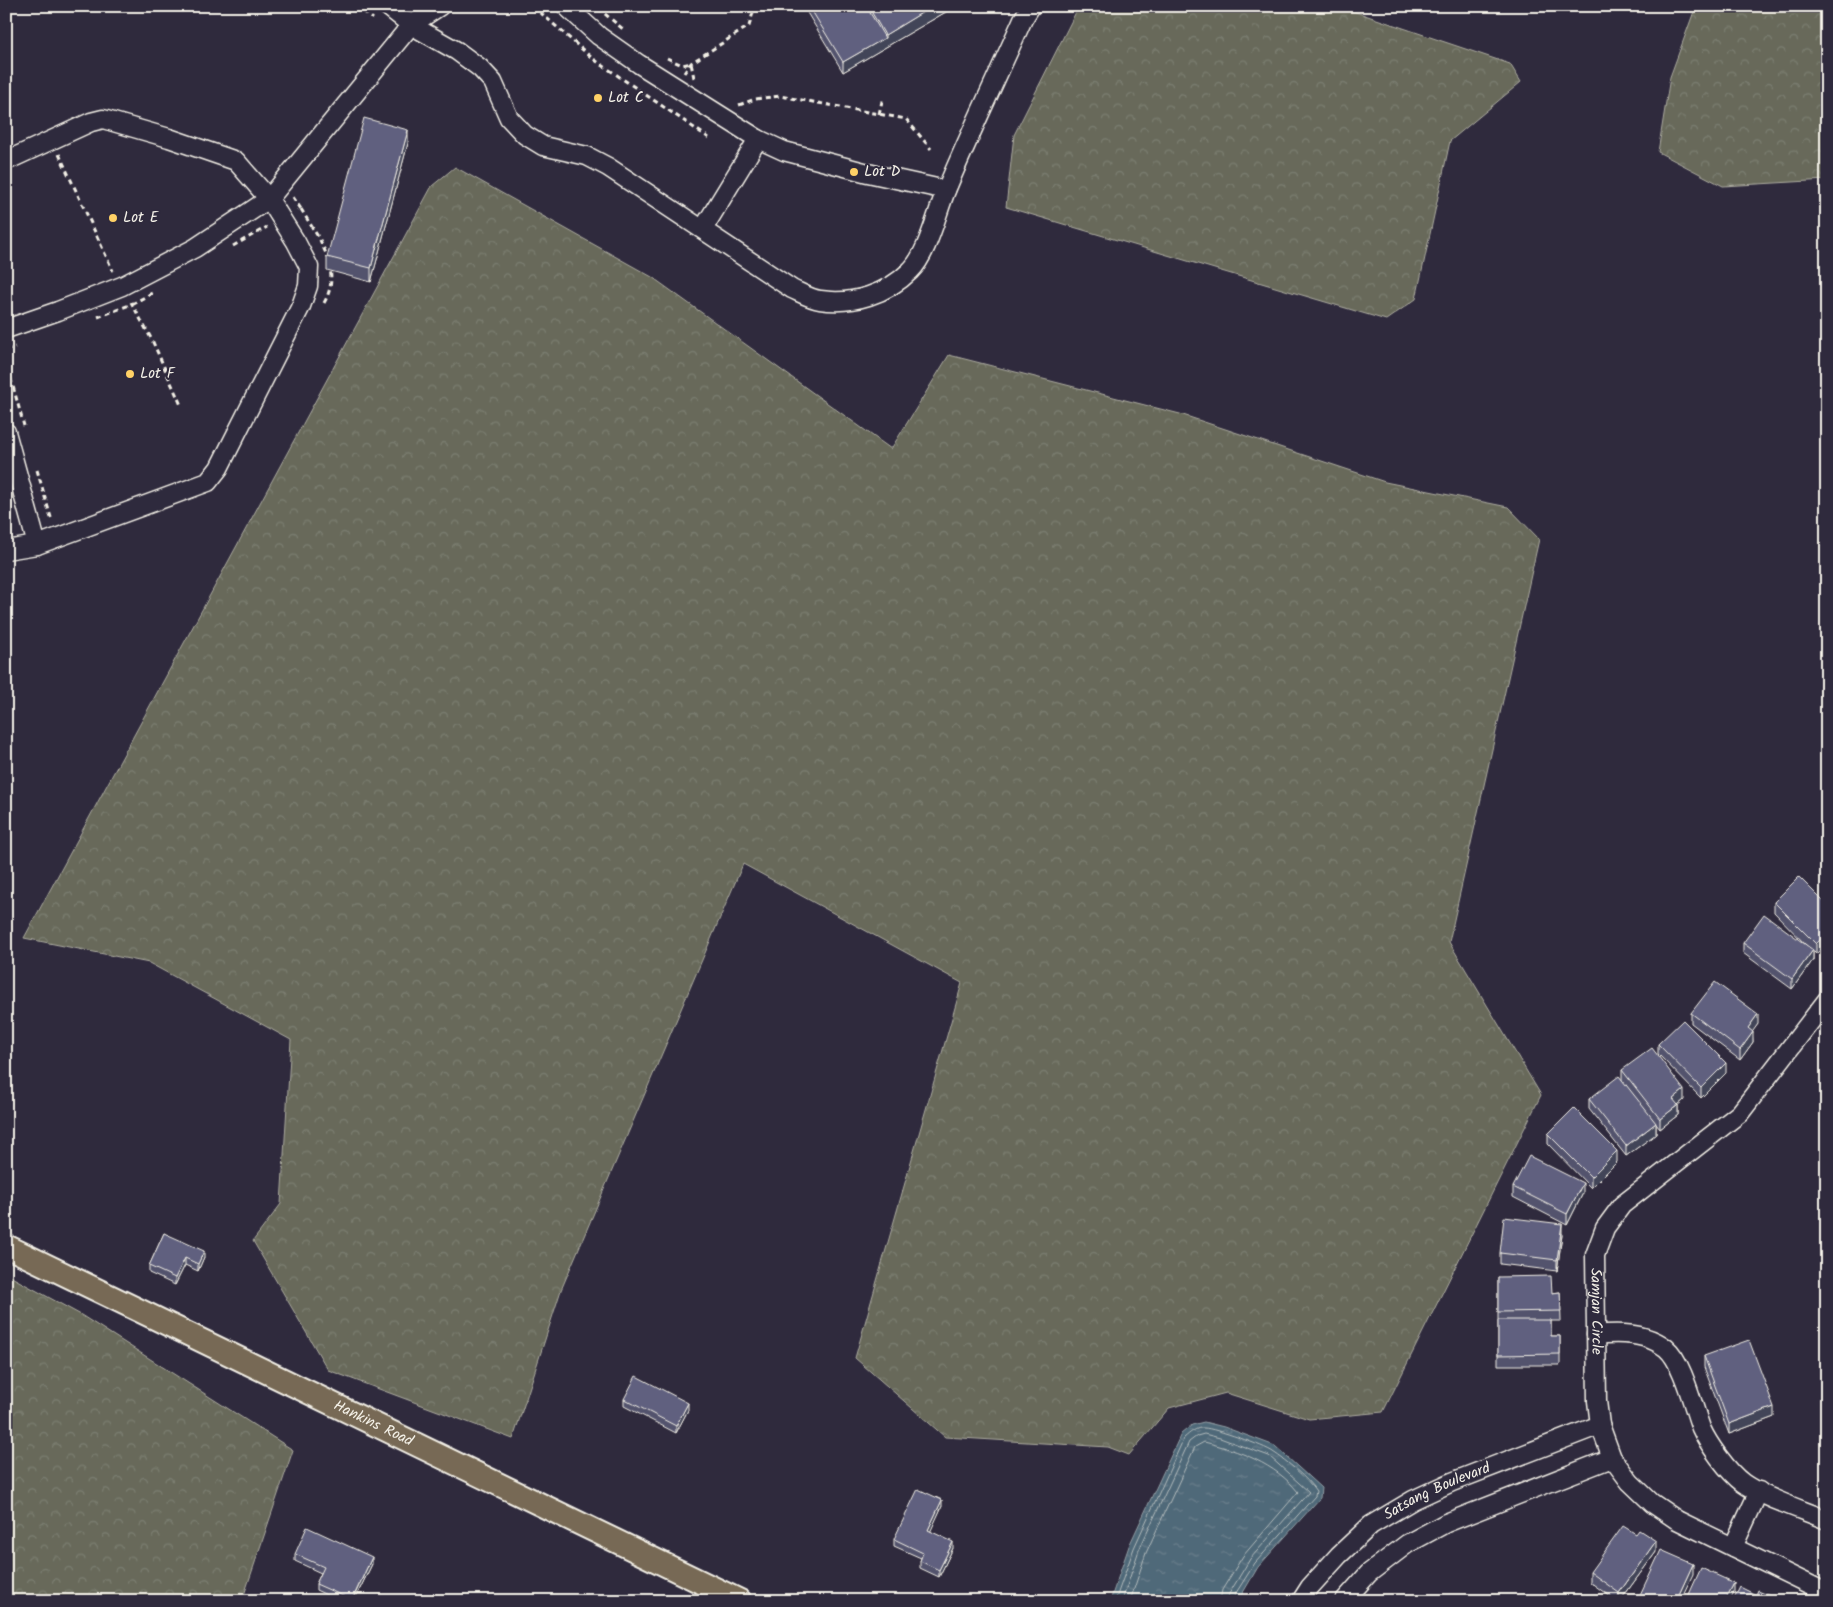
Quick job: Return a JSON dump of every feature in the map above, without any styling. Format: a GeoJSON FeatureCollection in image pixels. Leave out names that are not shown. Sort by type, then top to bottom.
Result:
{"type":"FeatureCollection","features":[{"type":"Feature","properties":{"kind":"main road","name":"Hankins Road"},"geometry":{"type":"LineString","coordinates":[[6,1246],[740,1601]]}},
{"type":"Feature","properties":{"kind":"street"},"geometry":{"type":"LineString","coordinates":[[387,6],[412,25],[457,51],[480,68],[493,82],[509,118],[525,135],[543,146],[587,156],[608,167],[792,289],[818,300],[842,302],[879,293],[896,283],[912,270],[927,244],[946,190],[1023,19],[1031,6]]}},
{"type":"Feature","properties":{"kind":"street"},"geometry":{"type":"LineString","coordinates":[[6,329],[122,286],[195,248],[270,199],[412,25],[440,6]]}},
{"type":"Feature","properties":{"kind":"street"},"geometry":{"type":"LineString","coordinates":[[566,6],[599,36],[639,64],[758,139],[784,151],[819,161],[946,190]]}},
{"type":"Feature","properties":{"kind":"street"},"geometry":{"type":"LineString","coordinates":[[6,161],[91,122],[103,119],[169,138],[236,161],[270,199],[309,267],[308,286],[301,306],[219,468],[208,482],[37,545],[6,550]]}},
{"type":"Feature","properties":{"kind":"street"},"geometry":{"type":"LineString","coordinates":[[702,229],[758,139]]}},
{"type":"Feature","properties":{"kind":"street"},"geometry":{"type":"LineString","coordinates":[[6,432],[37,545]]}},
{"type":"Feature","properties":{"kind":"street","name":"Samjan Circle"},"geometry":{"type":"LineString","coordinates":[[1827,1000],[1740,1113],[1622,1205],[1605,1228],[1595,1255],[1597,1401],[1600,1425],[1612,1458],[1630,1482],[1652,1503],[1677,1520],[1827,1593]]}},
{"type":"Feature","properties":{"kind":"street"},"geometry":{"type":"LineString","coordinates":[[1596,1334],[1615,1333],[1649,1338],[1667,1349],[1676,1362],[1683,1378],[1702,1430],[1723,1462],[1742,1482],[1827,1520]]}},
{"type":"Feature","properties":{"kind":"street","name":"Satsang Boulevard"},"geometry":{"type":"LineString","coordinates":[[1300,1601],[1339,1555],[1371,1525],[1413,1500],[1452,1482],[1600,1425]]}},
{"type":"Feature","properties":{"kind":"street","name":"Satsang Boulevard"},"geometry":{"type":"LineString","coordinates":[[1344,1601],[1369,1573],[1415,1540],[1446,1524],[1612,1458]]}},
{"type":"Feature","properties":{"kind":"street"},"geometry":{"type":"LineString","coordinates":[[1733,1547],[1759,1491]]}},
{"type":"Feature","properties":{"kind":"path"},"geometry":{"type":"LineString","coordinates":[[532,6],[592,58],[709,138]]}},
{"type":"Feature","properties":{"kind":"path"},"geometry":{"type":"LineString","coordinates":[[596,6],[630,34]]}},
{"type":"Feature","properties":{"kind":"path"},"geometry":{"type":"LineString","coordinates":[[662,56],[682,65],[691,63],[748,26],[755,6]]}},
{"type":"Feature","properties":{"kind":"path"},"geometry":{"type":"LineString","coordinates":[[662,106],[691,63]]}},
{"type":"Feature","properties":{"kind":"path"},"geometry":{"type":"LineString","coordinates":[[691,63],[694,78],[701,83]]}},
{"type":"Feature","properties":{"kind":"path"},"geometry":{"type":"LineString","coordinates":[[737,106],[754,99],[780,96],[906,119],[931,148]]}},
{"type":"Feature","properties":{"kind":"path"},"geometry":{"type":"LineString","coordinates":[[879,114],[883,97]]}},
{"type":"Feature","properties":{"kind":"path"},"geometry":{"type":"LineString","coordinates":[[52,140],[74,183],[112,269],[152,340],[181,405]]}},
{"type":"Feature","properties":{"kind":"path"},"geometry":{"type":"LineString","coordinates":[[103,272],[120,265]]}},
{"type":"Feature","properties":{"kind":"path"},"geometry":{"type":"LineString","coordinates":[[6,361],[12,378]]}},
{"type":"Feature","properties":{"kind":"green space"},"geometry":{"type":"Polygon","coordinates":[[[1079,6],[1338,6],[1510,64],[1521,82],[1450,141],[1416,299],[1386,320],[1006,207],[1014,135],[1079,6]]]}},
{"type":"Feature","properties":{"kind":"green space"},"geometry":{"type":"Polygon","coordinates":[[[1696,6],[1827,6],[1827,180],[1723,186],[1658,152],[1670,77],[1696,6]]]}},
{"type":"Feature","properties":{"kind":"green space"},"geometry":{"type":"Polygon","coordinates":[[[455,167],[652,277],[891,449],[949,355],[1180,414],[1385,482],[1508,507],[1539,539],[1449,942],[1541,1095],[1383,1412],[1309,1419],[1226,1393],[1169,1408],[1129,1455],[1108,1447],[945,1437],[855,1358],[962,983],[743,864],[561,1290],[513,1439],[328,1370],[253,1241],[281,1204],[291,1040],[149,963],[24,938],[432,186],[455,167]]]}},
{"type":"Feature","properties":{"kind":"green space"},"geometry":{"type":"Polygon","coordinates":[[[6,1274],[81,1315],[293,1450],[242,1601],[6,1601],[6,1274]]]}},
{"type":"Feature","properties":{"kind":"water"},"geometry":{"type":"Polygon","coordinates":[[[1204,1422],[1224,1427],[1275,1446],[1321,1488],[1320,1498],[1258,1567],[1238,1601],[1110,1601],[1129,1546],[1181,1434],[1192,1425],[1204,1422]]]}},
{"type":"Feature","properties":{"kind":"building"},"geometry":{"type":"Polygon","coordinates":[[[809,6],[866,6],[885,38],[843,62],[809,6]]]}},
{"type":"Feature","properties":{"kind":"building"},"geometry":{"type":"Polygon","coordinates":[[[868,6],[933,6],[885,35],[868,6]]]}},
{"type":"Feature","properties":{"kind":"building"},"geometry":{"type":"Polygon","coordinates":[[[364,118],[408,130],[371,268],[327,257],[364,118]]]}},
{"type":"Feature","properties":{"kind":"building"},"geometry":{"type":"Polygon","coordinates":[[[1799,877],[1827,905],[1827,933],[1816,944],[1774,902],[1799,877]]]}},
{"type":"Feature","properties":{"kind":"building"},"geometry":{"type":"Polygon","coordinates":[[[1764,914],[1813,950],[1792,979],[1743,943],[1764,914]]]}},
{"type":"Feature","properties":{"kind":"building"},"geometry":{"type":"Polygon","coordinates":[[[1715,982],[1758,1014],[1748,1028],[1753,1032],[1740,1050],[1691,1013],[1715,982]]]}},
{"type":"Feature","properties":{"kind":"building"},"geometry":{"type":"Polygon","coordinates":[[[1683,1020],[1726,1063],[1701,1088],[1658,1044],[1683,1020]]]}},
{"type":"Feature","properties":{"kind":"building"},"geometry":{"type":"Polygon","coordinates":[[[1652,1048],[1684,1090],[1673,1099],[1678,1105],[1660,1119],[1622,1070],[1652,1048]]]}},
{"type":"Feature","properties":{"kind":"building"},"geometry":{"type":"Polygon","coordinates":[[[1619,1076],[1656,1123],[1626,1146],[1589,1099],[1619,1076]]]}},
{"type":"Feature","properties":{"kind":"building"},"geometry":{"type":"Polygon","coordinates":[[[1574,1108],[1617,1151],[1591,1177],[1548,1134],[1574,1108]]]}},
{"type":"Feature","properties":{"kind":"building"},"geometry":{"type":"Polygon","coordinates":[[[1529,1156],[1583,1183],[1567,1214],[1513,1187],[1529,1156]]]}},
{"type":"Feature","properties":{"kind":"building"},"geometry":{"type":"Polygon","coordinates":[[[1504,1217],[1562,1224],[1557,1260],[1500,1253],[1504,1217]]]}},
{"type":"Feature","properties":{"kind":"building"},"geometry":{"type":"Polygon","coordinates":[[[164,1233],[204,1251],[198,1264],[185,1258],[175,1278],[149,1266],[164,1233]]]}},
{"type":"Feature","properties":{"kind":"building"},"geometry":{"type":"Polygon","coordinates":[[[1551,1276],[1552,1293],[1560,1292],[1561,1311],[1498,1312],[1498,1277],[1551,1276]]]}},
{"type":"Feature","properties":{"kind":"building"},"geometry":{"type":"Polygon","coordinates":[[[1498,1320],[1551,1320],[1551,1336],[1560,1336],[1560,1354],[1498,1355],[1498,1320]]]}},
{"type":"Feature","properties":{"kind":"building"},"geometry":{"type":"Polygon","coordinates":[[[1749,1340],[1774,1407],[1729,1424],[1704,1356],[1749,1340]]]}},
{"type":"Feature","properties":{"kind":"building"},"geometry":{"type":"Polygon","coordinates":[[[636,1376],[688,1403],[676,1426],[624,1399],[636,1376]]]}},
{"type":"Feature","properties":{"kind":"building"},"geometry":{"type":"Polygon","coordinates":[[[918,1489],[942,1500],[928,1530],[953,1542],[939,1570],[920,1561],[923,1553],[894,1539],[918,1489]]]}},
{"type":"Feature","properties":{"kind":"building"},"geometry":{"type":"Polygon","coordinates":[[[1623,1526],[1636,1534],[1639,1530],[1656,1541],[1619,1593],[1590,1572],[1623,1526]]]}},
{"type":"Feature","properties":{"kind":"building"},"geometry":{"type":"Polygon","coordinates":[[[307,1527],[372,1557],[352,1600],[316,1584],[324,1567],[295,1554],[307,1527]]]}},
{"type":"Feature","properties":{"kind":"building"},"geometry":{"type":"Polygon","coordinates":[[[1661,1550],[1693,1564],[1676,1601],[1642,1601],[1638,1599],[1661,1550]]]}},
{"type":"Feature","properties":{"kind":"building"},"geometry":{"type":"Polygon","coordinates":[[[1701,1568],[1734,1583],[1725,1601],[1686,1601],[1701,1568]]]}},
{"type":"Feature","properties":{"kind":"building"},"geometry":{"type":"Polygon","coordinates":[[[1740,1587],[1756,1595],[1758,1590],[1775,1597],[1773,1601],[1733,1601],[1740,1587]]]}},
{"type":"Feature","properties":{"kind":"place","name":"Lot C"},"geometry":{"type":"Point","coordinates":[598,98]}},
{"type":"Feature","properties":{"kind":"place","name":"Lot D"},"geometry":{"type":"Point","coordinates":[854,172]}},
{"type":"Feature","properties":{"kind":"place","name":"Lot E"},"geometry":{"type":"Point","coordinates":[113,218]}},
{"type":"Feature","properties":{"kind":"place","name":"Lot F"},"geometry":{"type":"Point","coordinates":[130,374]}}]}
